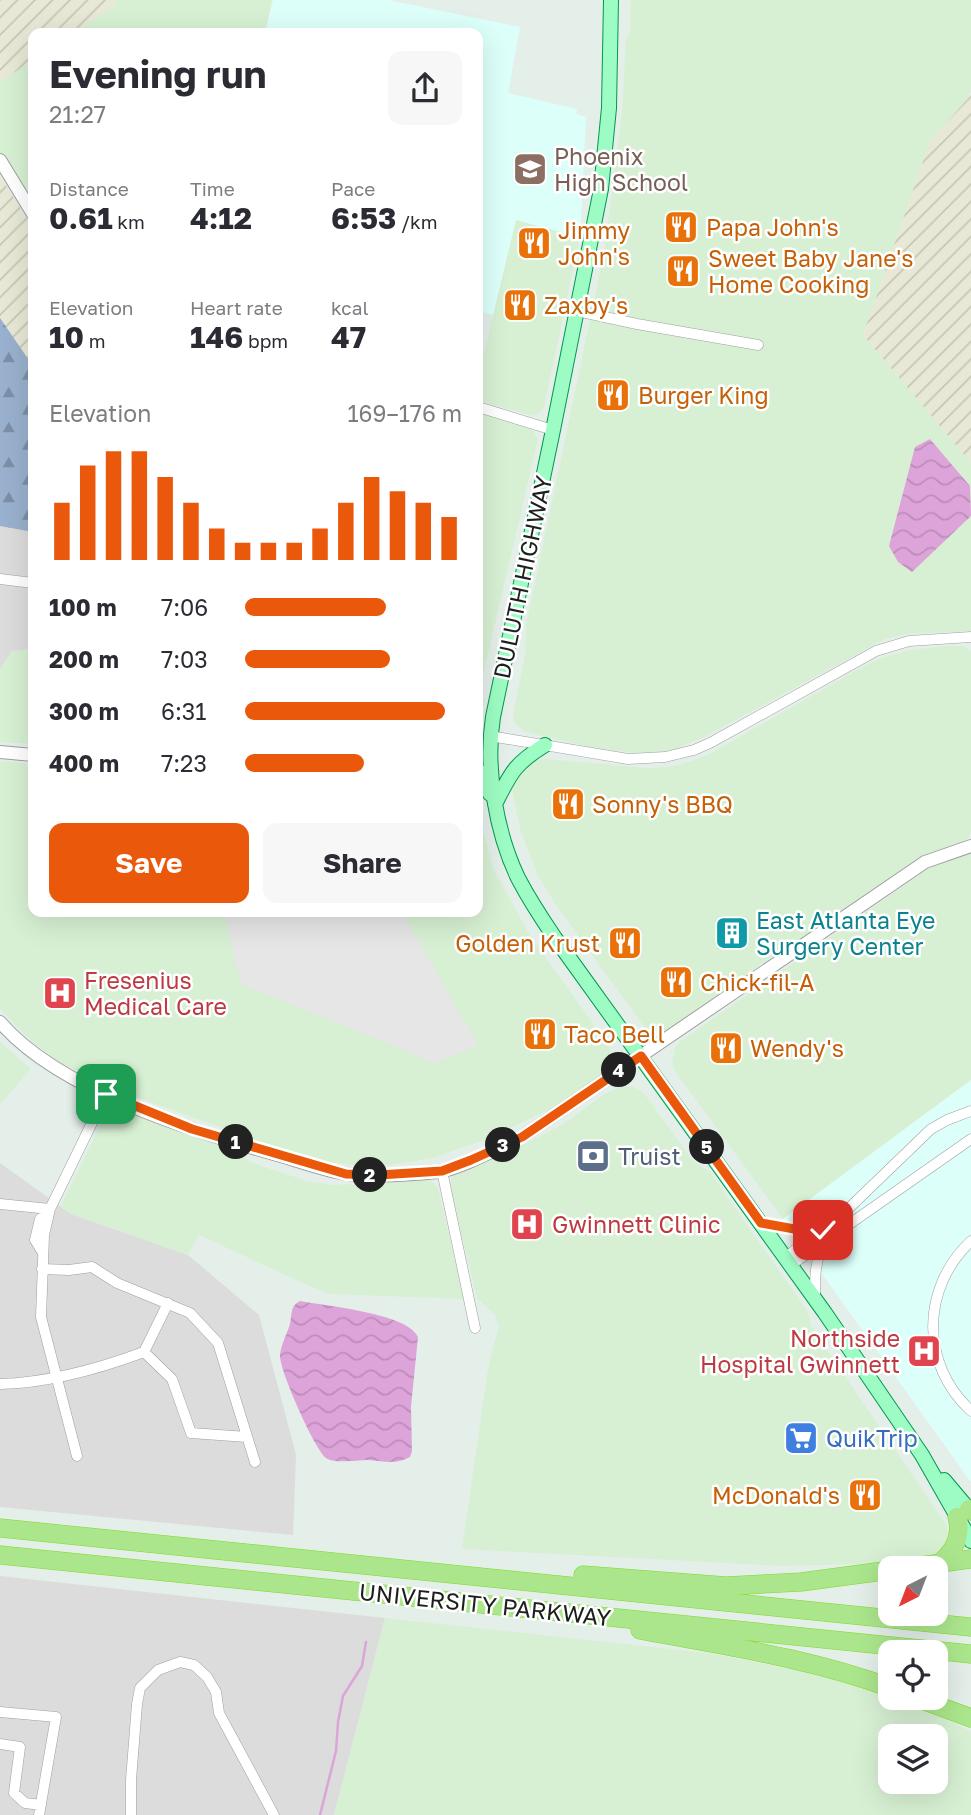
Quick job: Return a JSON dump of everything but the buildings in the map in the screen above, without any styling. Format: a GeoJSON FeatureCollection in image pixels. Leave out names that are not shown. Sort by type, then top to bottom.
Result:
{"type":"FeatureCollection","features":[{"type":"Feature","properties":{"kind":"highway"},"geometry":{"type":"LineString","coordinates":[[946,1556],[958,1539],[959,1525],[967,1512]]}},
{"type":"Feature","properties":{"kind":"highway","name":"UNIVERSITY PARKWAY"},"geometry":{"type":"LineString","coordinates":[[0,1528],[971,1627]]}},
{"type":"Feature","properties":{"kind":"highway","name":"UNIVERSITY PARKWAY"},"geometry":{"type":"LineString","coordinates":[[0,1555],[971,1654]]}},
{"type":"Feature","properties":{"kind":"highway"},"geometry":{"type":"LineString","coordinates":[[948,1562],[971,1559]]}},
{"type":"Feature","properties":{"kind":"highway"},"geometry":{"type":"LineString","coordinates":[[465,1575],[535,1571],[726,1586],[801,1582],[878,1572]]}},
{"type":"Feature","properties":{"kind":"highway"},"geometry":{"type":"LineString","coordinates":[[558,1612],[610,1625],[811,1663],[878,1683]]}},
{"type":"Feature","properties":{"kind":"highway"},"geometry":{"type":"LineString","coordinates":[[948,1709],[971,1718]]}},
{"type":"Feature","properties":{"kind":"main road","name":"DULUTH HIGHWAY"},"geometry":{"type":"LineString","coordinates":[[611,0],[611,59],[605,157],[599,199],[505,655],[484,735],[495,804],[509,855],[527,894],[555,939],[789,1261],[922,1455],[967,1512],[971,1541]]}},
{"type":"Feature","properties":{"kind":"main road"},"geometry":{"type":"LineString","coordinates":[[495,804],[512,772],[528,755],[545,745]]}},
{"type":"Feature","properties":{"kind":"main road"},"geometry":{"type":"LineString","coordinates":[[483,780],[495,804]]}},
{"type":"Feature","properties":{"kind":"street"},"geometry":{"type":"LineString","coordinates":[[0,160],[28,206]]}},
{"type":"Feature","properties":{"kind":"street"},"geometry":{"type":"LineString","coordinates":[[577,311],[758,345]]}},
{"type":"Feature","properties":{"kind":"street"},"geometry":{"type":"LineString","coordinates":[[483,409],[553,430]]}},
{"type":"Feature","properties":{"kind":"street"},"geometry":{"type":"LineString","coordinates":[[0,579],[28,582]]}},
{"type":"Feature","properties":{"kind":"street"},"geometry":{"type":"LineString","coordinates":[[484,735],[628,759],[680,754],[725,735],[876,651],[909,641],[971,637]]}},
{"type":"Feature","properties":{"kind":"street"},"geometry":{"type":"LineString","coordinates":[[0,752],[28,755]]}},
{"type":"Feature","properties":{"kind":"street"},"geometry":{"type":"LineString","coordinates":[[0,1022],[38,1056],[62,1072],[106,1094],[192,1129],[346,1174],[442,1171],[522,1137],[925,862],[971,846]]}},
{"type":"Feature","properties":{"kind":"street"},"geometry":{"type":"LineString","coordinates":[[43,1253],[35,1240],[54,1222],[50,1211],[106,1094]]}},
{"type":"Feature","properties":{"kind":"street"},"geometry":{"type":"LineString","coordinates":[[816,1299],[817,1262],[826,1234],[931,1129],[971,1111]]}},
{"type":"Feature","properties":{"kind":"street"},"geometry":{"type":"LineString","coordinates":[[789,1261],[971,1139]]}},
{"type":"Feature","properties":{"kind":"street"},"geometry":{"type":"LineString","coordinates":[[442,1171],[475,1328]]}},
{"type":"Feature","properties":{"kind":"street"},"geometry":{"type":"LineString","coordinates":[[0,1204],[50,1211]]}},
{"type":"Feature","properties":{"kind":"street"},"geometry":{"type":"LineString","coordinates":[[761,1223],[826,1234]]}},
{"type":"Feature","properties":{"kind":"street"},"geometry":{"type":"LineString","coordinates":[[45,1228],[51,1238],[43,1253],[41,1317],[77,1456]]}},
{"type":"Feature","properties":{"kind":"street"},"geometry":{"type":"LineString","coordinates":[[971,1241],[945,1273],[933,1308],[939,1365],[957,1396],[971,1411]]}},
{"type":"Feature","properties":{"kind":"street"},"geometry":{"type":"LineString","coordinates":[[43,1269],[92,1267],[117,1283],[190,1313],[218,1343],[255,1462]]}},
{"type":"Feature","properties":{"kind":"street"},"geometry":{"type":"LineString","coordinates":[[0,1384],[57,1378],[119,1362],[144,1352],[167,1303]]}},
{"type":"Feature","properties":{"kind":"street"},"geometry":{"type":"LineString","coordinates":[[144,1352],[173,1379],[191,1433],[247,1437]]}},
{"type":"Feature","properties":{"kind":"street"},"geometry":{"type":"LineString","coordinates":[[131,1815],[140,1688],[158,1670],[180,1662],[194,1665],[207,1677],[216,1692],[219,1713],[274,1815]]}},
{"type":"Feature","properties":{"kind":"street"},"geometry":{"type":"LineString","coordinates":[[0,1712],[56,1717],[40,1810],[25,1803],[14,1793],[20,1747],[0,1744]]}},
{"type":"Feature","properties":{"kind":"shaded area"},"geometry":{"type":"Polygon","coordinates":[[[0,0],[117,0],[115,5],[80,28],[28,28],[28,63],[0,82],[0,0]]]}},
{"type":"Feature","properties":{"kind":"shaded area"},"geometry":{"type":"Polygon","coordinates":[[[117,0],[272,0],[266,28],[80,28],[115,5],[117,0]]]}},
{"type":"Feature","properties":{"kind":"shaded area","name":"Phoenix High School"},"geometry":{"type":"Polygon","coordinates":[[[273,0],[388,0],[520,27],[508,93],[577,109],[576,114],[586,117],[580,237],[516,220],[493,315],[483,312],[483,28],[266,28],[273,0]]]}},
{"type":"Feature","properties":{"kind":"shaded area"},"geometry":{"type":"Polygon","coordinates":[[[631,0],[971,0],[969,97],[930,141],[863,335],[971,463],[971,631],[908,634],[885,639],[702,738],[675,749],[655,753],[589,747],[525,732],[515,723],[513,716],[525,655],[526,626],[604,253],[622,114],[631,0]]]}},
{"type":"Feature","properties":{"kind":"shaded area"},"geometry":{"type":"Polygon","coordinates":[[[28,63],[28,197],[0,153],[0,82],[28,63]]]}},
{"type":"Feature","properties":{"kind":"shaded area"},"geometry":{"type":"Polygon","coordinates":[[[971,95],[971,463],[863,335],[930,141],[971,95]]]}},
{"type":"Feature","properties":{"kind":"shaded area"},"geometry":{"type":"Polygon","coordinates":[[[0,176],[28,220],[28,376],[0,337],[0,176]]]}},
{"type":"Feature","properties":{"kind":"shaded area"},"geometry":{"type":"Polygon","coordinates":[[[516,220],[580,237],[544,407],[540,412],[534,416],[483,402],[483,356],[516,220]]]}},
{"type":"Feature","properties":{"kind":"shaded area"},"geometry":{"type":"Polygon","coordinates":[[[483,414],[528,428],[538,439],[483,676],[483,414]]]}},
{"type":"Feature","properties":{"kind":"shaded area"},"geometry":{"type":"Polygon","coordinates":[[[0,514],[28,520],[28,649],[12,651],[0,669],[0,514]]]}},
{"type":"Feature","properties":{"kind":"shaded area"},"geometry":{"type":"Polygon","coordinates":[[[964,646],[971,651],[971,832],[968,838],[933,853],[790,951],[771,957],[669,1030],[654,1032],[645,1028],[538,876],[521,832],[513,795],[512,786],[518,773],[534,760],[547,759],[645,768],[669,767],[692,761],[711,753],[868,664],[909,650],[964,646]]]}},
{"type":"Feature","properties":{"kind":"shaded area"},"geometry":{"type":"Polygon","coordinates":[[[28,649],[28,744],[0,742],[0,669],[12,651],[28,649]]]}},
{"type":"Feature","properties":{"kind":"shaded area"},"geometry":{"type":"Polygon","coordinates":[[[0,761],[28,764],[28,917],[483,917],[483,830],[493,868],[531,937],[609,1046],[611,1057],[608,1067],[597,1079],[555,1107],[487,1139],[433,1158],[390,1165],[358,1166],[307,1159],[145,1100],[71,1068],[57,1061],[29,1039],[0,1009],[0,761]]]}},
{"type":"Feature","properties":{"kind":"shaded area"},"geometry":{"type":"Polygon","coordinates":[[[971,854],[971,1080],[783,1219],[675,1071],[672,1062],[675,1048],[678,1043],[932,866],[953,857],[971,854]]]}},
{"type":"Feature","properties":{"kind":"shaded area"},"geometry":{"type":"Polygon","coordinates":[[[225,917],[405,917],[478,1045],[435,1063],[241,984],[225,917]]]}},
{"type":"Feature","properties":{"kind":"shaded area"},"geometry":{"type":"Polygon","coordinates":[[[0,1042],[31,1069],[0,1104],[0,1042]]]}},
{"type":"Feature","properties":{"kind":"shaded area","name":"Northside Hospital Gwinnett"},"geometry":{"type":"Polygon","coordinates":[[[971,1080],[971,1482],[783,1219],[971,1080]]]}},
{"type":"Feature","properties":{"kind":"shaded area"},"geometry":{"type":"Polygon","coordinates":[[[621,1086],[633,1087],[644,1093],[693,1161],[710,1172],[808,1312],[811,1326],[947,1526],[950,1541],[937,1556],[878,1556],[878,1563],[783,1566],[462,1549],[487,1375],[499,1328],[496,1316],[477,1298],[450,1187],[452,1176],[563,1124],[603,1095],[621,1086]]]}},
{"type":"Feature","properties":{"kind":"shaded area"},"geometry":{"type":"Polygon","coordinates":[[[111,1111],[133,1111],[232,1149],[249,1161],[264,1167],[308,1181],[331,1185],[418,1177],[429,1179],[438,1188],[464,1299],[330,1294],[199,1235],[188,1255],[71,1214],[61,1207],[64,1199],[104,1118],[111,1111]]]}},
{"type":"Feature","properties":{"kind":"shaded area"},"geometry":{"type":"Polygon","coordinates":[[[0,1163],[71,1214],[188,1255],[259,1315],[296,1455],[293,1535],[0,1507],[0,1163]]]}},
{"type":"Feature","properties":{"kind":"shaded area"},"geometry":{"type":"Polygon","coordinates":[[[0,1576],[385,1618],[334,1815],[0,1815],[0,1576]]]}},
{"type":"Feature","properties":{"kind":"shaded area"},"geometry":{"type":"Polygon","coordinates":[[[385,1618],[707,1653],[868,1683],[878,1688],[878,1710],[925,1710],[971,1731],[971,1815],[334,1815],[385,1618]]]}},
{"type":"Feature","properties":{"kind":"green space"},"geometry":{"type":"Polygon","coordinates":[[[0,318],[28,359],[28,531],[0,526],[0,318]]]}},
{"type":"Feature","properties":{"kind":"water"},"geometry":{"type":"Polygon","coordinates":[[[930,439],[970,486],[971,516],[912,572],[898,562],[889,546],[915,447],[930,439]]]}},
{"type":"Feature","properties":{"kind":"water"},"geometry":{"type":"Polygon","coordinates":[[[300,1301],[383,1316],[411,1329],[418,1337],[411,1407],[410,1457],[395,1462],[340,1461],[326,1458],[321,1451],[306,1425],[281,1363],[280,1355],[293,1308],[300,1301]]]}},
{"type":"Feature","properties":{"kind":"waterway"},"geometry":{"type":"LineString","coordinates":[[320,1815],[336,1751],[343,1696],[362,1666],[366,1642]]}},
{"type":"Feature","properties":{"kind":"place","name":"Phoenix High School"},"geometry":{"type":"Point","coordinates":[530,169]}},
{"type":"Feature","properties":{"kind":"place","name":"Papa John's"},"geometry":{"type":"Point","coordinates":[681,227]}},
{"type":"Feature","properties":{"kind":"place","name":"Jimmy John's"},"geometry":{"type":"Point","coordinates":[534,243]}},
{"type":"Feature","properties":{"kind":"place","name":"Sweet Baby Jane's Home Cooking"},"geometry":{"type":"Point","coordinates":[683,271]}},
{"type":"Feature","properties":{"kind":"place","name":"Zaxby's"},"geometry":{"type":"Point","coordinates":[520,305]}},
{"type":"Feature","properties":{"kind":"place","name":"Burger King"},"geometry":{"type":"Point","coordinates":[613,395]}},
{"type":"Feature","properties":{"kind":"place","name":"Sonny's BBQ"},"geometry":{"type":"Point","coordinates":[568,804]}},
{"type":"Feature","properties":{"kind":"place","name":"East Atlanta Eye Surgery Center"},"geometry":{"type":"Point","coordinates":[732,933]}},
{"type":"Feature","properties":{"kind":"place","name":"Golden Krust"},"geometry":{"type":"Point","coordinates":[625,943]}},
{"type":"Feature","properties":{"kind":"place","name":"Chick-fil-A"},"geometry":{"type":"Point","coordinates":[676,982]}},
{"type":"Feature","properties":{"kind":"place","name":"Fresenius Medical Care"},"geometry":{"type":"Point","coordinates":[60,993]}},
{"type":"Feature","properties":{"kind":"place","name":"Taco Bell"},"geometry":{"type":"Point","coordinates":[540,1034]}},
{"type":"Feature","properties":{"kind":"place","name":"Wendy's"},"geometry":{"type":"Point","coordinates":[726,1048]}},
{"type":"Feature","properties":{"kind":"place","name":"Truist"},"geometry":{"type":"Point","coordinates":[593,1156]}},
{"type":"Feature","properties":{"kind":"place","name":"Gwinnett Clinic"},"geometry":{"type":"Point","coordinates":[527,1224]}},
{"type":"Feature","properties":{"kind":"place","name":"Northside Hospital Gwinnett"},"geometry":{"type":"Point","coordinates":[924,1351]}},
{"type":"Feature","properties":{"kind":"place","name":"QuikTrip"},"geometry":{"type":"Point","coordinates":[801,1438]}},
{"type":"Feature","properties":{"kind":"place","name":"McDonald's"},"geometry":{"type":"Point","coordinates":[865,1495]}},
{"type":"Feature","properties":{"kind":"route"},"geometry":{"type":"LineString","coordinates":[[106,1094],[192,1129],[346,1174],[442,1171],[522,1137],[641,1056],[761,1223],[800,1230],[823,1230]]}}]}
